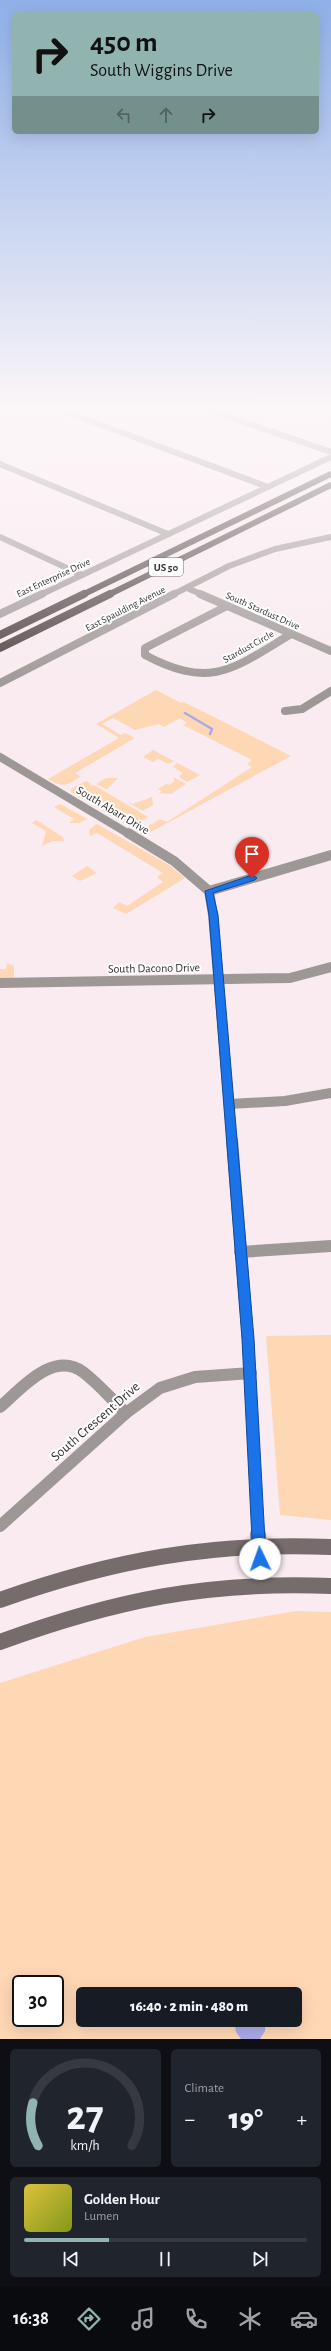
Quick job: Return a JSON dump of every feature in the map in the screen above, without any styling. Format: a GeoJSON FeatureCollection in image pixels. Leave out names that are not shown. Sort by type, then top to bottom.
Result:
{"type":"FeatureCollection","features":[{"type":"Feature","properties":{"kind":"highway","name":"US 50"},"geometry":{"type":"LineString","coordinates":[[0,635],[271,503]]}},
{"type":"Feature","properties":{"kind":"highway","name":"US 50"},"geometry":{"type":"LineString","coordinates":[[0,648],[294,503]]}},
{"type":"Feature","properties":{"kind":"main road"},"geometry":{"type":"LineString","coordinates":[[0,1600],[76,1574],[132,1560],[193,1550],[259,1546],[331,1548]]}},
{"type":"Feature","properties":{"kind":"main road"},"geometry":{"type":"LineString","coordinates":[[0,1642],[56,1622],[117,1603],[167,1593],[261,1585],[331,1586]]}},
{"type":"Feature","properties":{"kind":"street"},"geometry":{"type":"LineString","coordinates":[[94,503],[168,534]]}},
{"type":"Feature","properties":{"kind":"street","name":"East Enterprise Drive"},"geometry":{"type":"LineString","coordinates":[[0,614],[234,503]]}},
{"type":"Feature","properties":{"kind":"street"},"geometry":{"type":"LineString","coordinates":[[0,537],[82,575]]}},
{"type":"Feature","properties":{"kind":"street","name":"East Spaulding Avenue"},"geometry":{"type":"LineString","coordinates":[[0,683],[224,569],[258,555],[331,537]]}},
{"type":"Feature","properties":{"kind":"street","name":"South Stardust Drive"},"geometry":{"type":"LineString","coordinates":[[187,588],[331,651]]}},
{"type":"Feature","properties":{"kind":"street","name":"Stardust Circle"},"geometry":{"type":"LineString","coordinates":[[227,606],[145,648],[145,655],[170,668],[213,674],[226,670],[291,634]]}},
{"type":"Feature","properties":{"kind":"street"},"geometry":{"type":"LineString","coordinates":[[285,711],[302,709],[331,691]]}},
{"type":"Feature","properties":{"kind":"street","name":"South Abarr Drive"},"geometry":{"type":"LineString","coordinates":[[0,757],[174,861],[209,891]]}},
{"type":"Feature","properties":{"kind":"street"},"geometry":{"type":"LineString","coordinates":[[261,1585],[250,1372],[214,915],[209,891],[331,854]]}},
{"type":"Feature","properties":{"kind":"street","name":"South Dacono Drive"},"geometry":{"type":"LineString","coordinates":[[0,983],[290,978],[331,967]]}},
{"type":"Feature","properties":{"kind":"street"},"geometry":{"type":"LineString","coordinates":[[229,1104],[285,1101],[331,1093]]}},
{"type":"Feature","properties":{"kind":"street"},"geometry":{"type":"LineString","coordinates":[[240,1252],[331,1246]]}},
{"type":"Feature","properties":{"kind":"street"},"geometry":{"type":"LineString","coordinates":[[0,1407],[43,1371],[62,1364],[76,1367],[83,1372],[126,1413]]}},
{"type":"Feature","properties":{"kind":"street","name":"South Crescent Drive"},"geometry":{"type":"LineString","coordinates":[[0,1526],[126,1413],[146,1397],[170,1384],[195,1377],[250,1372]]}},
{"type":"Feature","properties":{"kind":"shaded area"},"geometry":{"type":"Polygon","coordinates":[[[156,690],[181,703],[184,702],[291,756],[145,835],[139,832],[160,819],[167,822],[252,767],[247,764],[252,760],[183,725],[187,723],[180,718],[164,727],[159,724],[135,730],[113,718],[102,724],[121,735],[125,733],[135,738],[75,773],[80,777],[68,784],[61,785],[48,779],[119,738],[96,724],[156,690]]]}},
{"type":"Feature","properties":{"kind":"shaded area"},"geometry":{"type":"Polygon","coordinates":[[[153,750],[174,761],[168,764],[158,759],[153,762],[143,757],[153,750]]]}},
{"type":"Feature","properties":{"kind":"shaded area"},"geometry":{"type":"Polygon","coordinates":[[[177,763],[200,775],[187,782],[179,777],[183,773],[173,767],[177,763]]]}},
{"type":"Feature","properties":{"kind":"shaded area"},"geometry":{"type":"Polygon","coordinates":[[[106,778],[118,778],[107,789],[112,792],[96,784],[106,778]]]}},
{"type":"Feature","properties":{"kind":"shaded area"},"geometry":{"type":"Polygon","coordinates":[[[175,778],[186,784],[171,794],[159,793],[162,791],[158,789],[166,784],[169,785],[175,781],[173,779],[175,778]]]}},
{"type":"Feature","properties":{"kind":"shaded area"},"geometry":{"type":"Polygon","coordinates":[[[86,781],[92,784],[89,786],[94,785],[148,817],[135,826],[129,826],[71,792],[71,789],[86,781]]]}},
{"type":"Feature","properties":{"kind":"shaded area"},"geometry":{"type":"Polygon","coordinates":[[[152,797],[153,805],[143,811],[127,802],[133,804],[152,797]]]}},
{"type":"Feature","properties":{"kind":"shaded area"},"geometry":{"type":"Polygon","coordinates":[[[60,804],[87,819],[79,823],[69,823],[74,819],[54,807],[60,804]]]}},
{"type":"Feature","properties":{"kind":"shaded area"},"geometry":{"type":"Polygon","coordinates":[[[36,820],[63,837],[64,841],[52,841],[42,846],[46,831],[32,823],[36,820]]]}},
{"type":"Feature","properties":{"kind":"shaded area"},"geometry":{"type":"Polygon","coordinates":[[[97,824],[169,865],[185,878],[126,914],[113,908],[119,902],[127,906],[163,882],[157,877],[163,873],[97,833],[90,836],[89,830],[97,824]]]}},
{"type":"Feature","properties":{"kind":"shaded area"},"geometry":{"type":"Polygon","coordinates":[[[87,866],[97,873],[80,881],[72,876],[87,866]]]}},
{"type":"Feature","properties":{"kind":"shaded area"},"geometry":{"type":"Polygon","coordinates":[[[7,963],[14,966],[14,979],[0,979],[0,969],[6,969],[7,963]]]}},
{"type":"Feature","properties":{"kind":"shaded area"},"geometry":{"type":"Polygon","coordinates":[[[331,1335],[331,1520],[280,1515],[266,1336],[331,1335]]]}},
{"type":"Feature","properties":{"kind":"shaded area"},"geometry":{"type":"Polygon","coordinates":[[[296,1611],[331,1612],[331,2039],[0,2039],[0,1683],[145,1637],[296,1611]]]}},
{"type":"Feature","properties":{"kind":"water"},"geometry":{"type":"Polygon","coordinates":[[[235,2027],[265,2027],[265,2031],[260,2039],[241,2039],[236,2032],[235,2027]]]}},
{"type":"Feature","properties":{"kind":"waterway"},"geometry":{"type":"LineString","coordinates":[[185,713],[212,729],[210,734]]}},
{"type":"Feature","properties":{"kind":"route"},"geometry":{"type":"LineString","coordinates":[[252,878],[209,891],[214,915],[218,980],[248,1339],[260,1559]]}}]}
